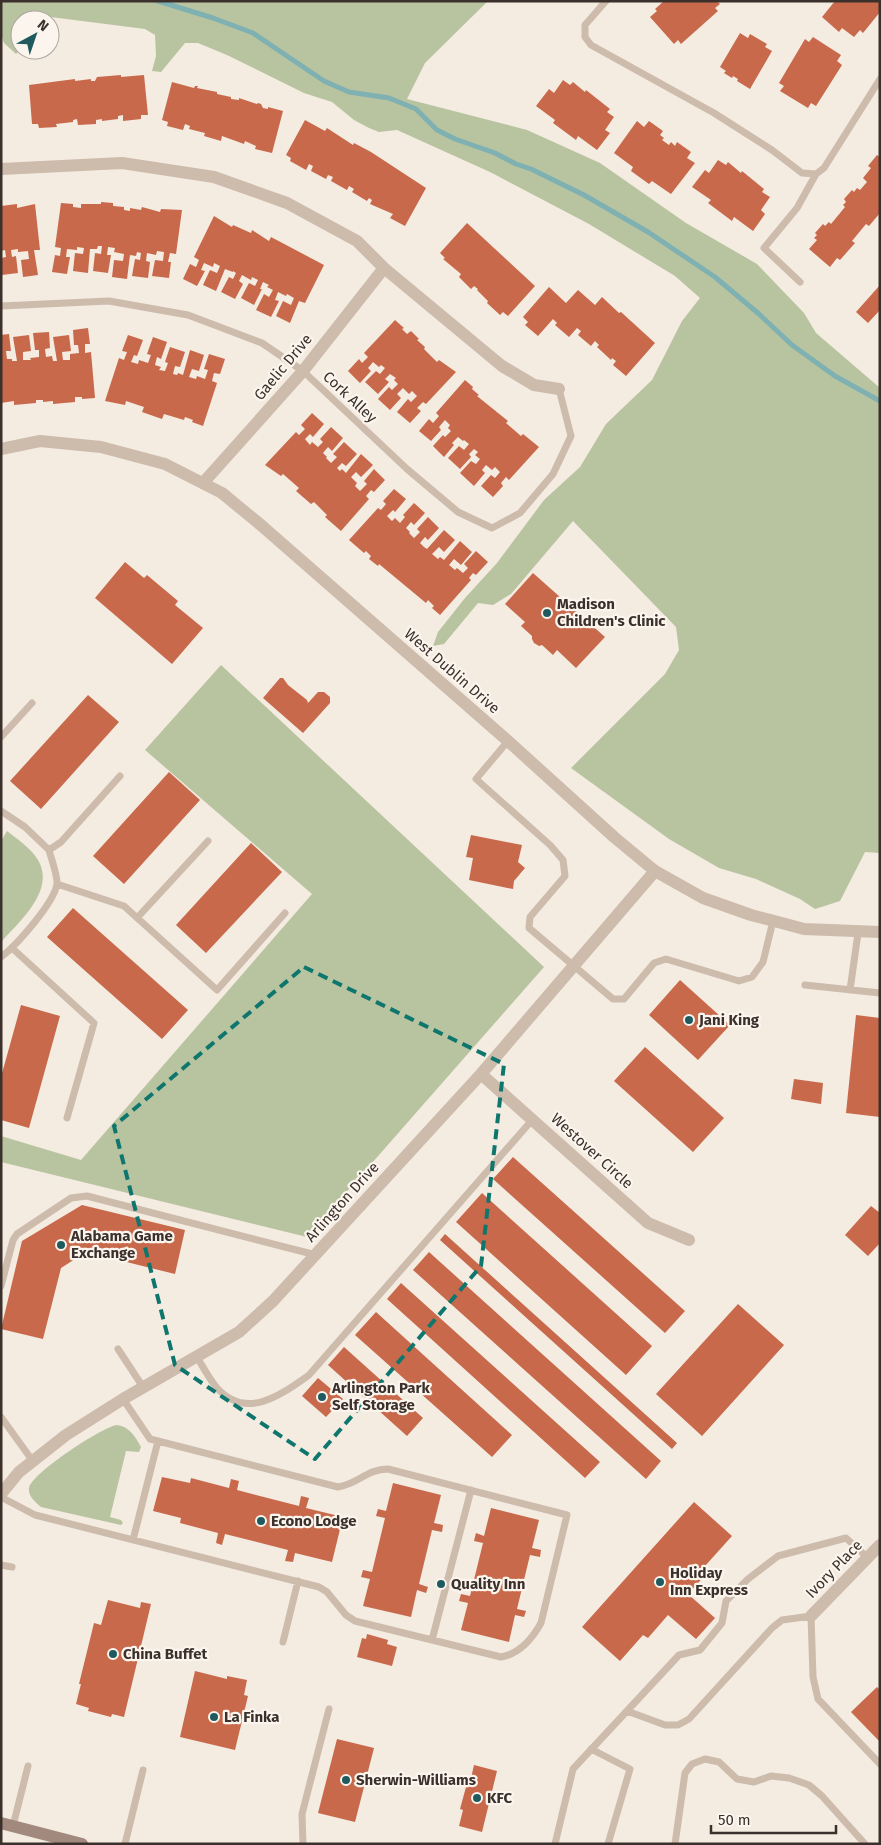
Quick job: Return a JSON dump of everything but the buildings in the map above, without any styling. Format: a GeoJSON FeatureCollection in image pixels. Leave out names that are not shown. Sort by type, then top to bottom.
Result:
{"type":"FeatureCollection","features":[{"type":"Feature","properties":{"kind":"main road"},"geometry":{"type":"LineString","coordinates":[[7,1825],[82,1844]]}},
{"type":"Feature","properties":{"kind":"street"},"geometry":{"type":"LineString","coordinates":[[1,169],[122,163],[214,177],[287,204],[357,241],[384,268],[502,366],[534,385],[558,390]]}},
{"type":"Feature","properties":{"kind":"street","name":"Gaelic Drive"},"geometry":{"type":"LineString","coordinates":[[203,483],[302,371],[384,268]]}},
{"type":"Feature","properties":{"kind":"street","name":"West Dublin Drive"},"geometry":{"type":"LineString","coordinates":[[1,449],[40,441],[101,447],[165,464],[222,493],[655,871],[703,898],[750,915],[804,930],[880,932]]}},
{"type":"Feature","properties":{"kind":"street","name":"Arlington Drive"},"geometry":{"type":"LineString","coordinates":[[1,1496],[19,1472],[66,1435],[143,1387],[240,1332],[273,1301],[481,1074],[655,871]]}},
{"type":"Feature","properties":{"kind":"street","name":"Westover Circle"},"geometry":{"type":"LineString","coordinates":[[481,1074],[648,1223],[689,1240]]}},
{"type":"Feature","properties":{"kind":"street","name":"Ivory Place"},"geometry":{"type":"LineString","coordinates":[[811,1616],[875,1553]]}},
{"type":"Feature","properties":{"kind":"lane"},"geometry":{"type":"LineString","coordinates":[[606,1],[585,25],[585,37],[591,45],[714,114],[772,150],[802,173],[816,174]]}},
{"type":"Feature","properties":{"kind":"lane"},"geometry":{"type":"LineString","coordinates":[[800,282],[764,248],[797,208],[816,174],[824,168],[880,79]]}},
{"type":"Feature","properties":{"kind":"lane","name":"Cork Alley"},"geometry":{"type":"LineString","coordinates":[[1,306],[109,301],[188,315],[262,343],[302,371],[407,469],[458,512],[492,528],[520,512],[553,474],[571,436],[558,390]]}},
{"type":"Feature","properties":{"kind":"lane"},"geometry":{"type":"LineString","coordinates":[[1,737],[32,703]]}},
{"type":"Feature","properties":{"kind":"lane"},"geometry":{"type":"LineString","coordinates":[[508,741],[476,779],[550,845],[563,860],[565,876],[530,917],[529,928],[613,999],[624,998],[654,963],[666,959],[739,981],[752,977],[763,962],[773,921]]}},
{"type":"Feature","properties":{"kind":"lane"},"geometry":{"type":"LineString","coordinates":[[49,850],[61,842],[120,776]]}},
{"type":"Feature","properties":{"kind":"lane"},"geometry":{"type":"LineString","coordinates":[[1,811],[25,827],[49,850],[57,884],[48,904],[12,948],[1,958]]}},
{"type":"Feature","properties":{"kind":"lane"},"geometry":{"type":"LineString","coordinates":[[137,918],[208,841]]}},
{"type":"Feature","properties":{"kind":"lane"},"geometry":{"type":"LineString","coordinates":[[57,884],[124,906],[218,990],[285,912]]}},
{"type":"Feature","properties":{"kind":"lane"},"geometry":{"type":"LineString","coordinates":[[850,990],[858,932]]}},
{"type":"Feature","properties":{"kind":"lane"},"geometry":{"type":"LineString","coordinates":[[12,948],[94,1023],[67,1118]]}},
{"type":"Feature","properties":{"kind":"lane"},"geometry":{"type":"LineString","coordinates":[[805,985],[880,993]]}},
{"type":"Feature","properties":{"kind":"lane"},"geometry":{"type":"LineString","coordinates":[[196,1356],[217,1388],[237,1402],[248,1404],[276,1397],[309,1375],[533,1119]]}},
{"type":"Feature","properties":{"kind":"lane"},"geometry":{"type":"LineString","coordinates":[[1,1286],[13,1240],[17,1234],[71,1198],[79,1196],[87,1196],[316,1255]]}},
{"type":"Feature","properties":{"kind":"lane"},"geometry":{"type":"LineString","coordinates":[[118,1350],[143,1387]]}},
{"type":"Feature","properties":{"kind":"lane"},"geometry":{"type":"LineString","coordinates":[[1,1496],[36,1516],[298,1581],[323,1589],[346,1615],[355,1620],[501,1658],[515,1653],[537,1630],[544,1616],[567,1515],[388,1469],[371,1471],[353,1483],[338,1487],[150,1439],[123,1399]]}},
{"type":"Feature","properties":{"kind":"lane"},"geometry":{"type":"LineString","coordinates":[[1,1417],[32,1460]]}},
{"type":"Feature","properties":{"kind":"lane"},"geometry":{"type":"LineString","coordinates":[[133,1540],[158,1441]]}},
{"type":"Feature","properties":{"kind":"lane"},"geometry":{"type":"LineString","coordinates":[[432,1640],[471,1490]]}},
{"type":"Feature","properties":{"kind":"lane"},"geometry":{"type":"LineString","coordinates":[[555,1844],[573,1769],[679,1655],[700,1650],[722,1623],[726,1601],[748,1579],[778,1556],[846,1538],[875,1553]]}},
{"type":"Feature","properties":{"kind":"lane"},"geometry":{"type":"LineString","coordinates":[[1,1565],[12,1567]]}},
{"type":"Feature","properties":{"kind":"lane"},"geometry":{"type":"LineString","coordinates":[[283,1642],[298,1581]]}},
{"type":"Feature","properties":{"kind":"lane"},"geometry":{"type":"LineString","coordinates":[[627,1711],[664,1725],[678,1725],[689,1719],[772,1628],[782,1620],[811,1616],[813,1677],[818,1699],[880,1764]]}},
{"type":"Feature","properties":{"kind":"lane"},"geometry":{"type":"LineString","coordinates":[[303,1844],[302,1814],[328,1709]]}},
{"type":"Feature","properties":{"kind":"lane"},"geometry":{"type":"LineString","coordinates":[[592,1749],[630,1769],[608,1844]]}},
{"type":"Feature","properties":{"kind":"lane"},"geometry":{"type":"LineString","coordinates":[[675,1844],[684,1773],[692,1764],[705,1759],[719,1762],[737,1779],[754,1782],[771,1776],[789,1778],[809,1785],[822,1796],[865,1844]]}},
{"type":"Feature","properties":{"kind":"lane"},"geometry":{"type":"LineString","coordinates":[[7,1825],[28,1766]]}},
{"type":"Feature","properties":{"kind":"lane"},"geometry":{"type":"LineString","coordinates":[[125,1844],[143,1770]]}},
{"type":"Feature","properties":{"kind":"highlighted area"},"geometry":{"type":"Polygon","coordinates":[[[304,967],[504,1064],[481,1266],[315,1459],[175,1365],[114,1126],[304,967]]]}},
{"type":"Feature","properties":{"kind":"green space"},"geometry":{"type":"Polygon","coordinates":[[[1,1],[488,1],[425,63],[407,99],[527,130],[600,163],[686,223],[757,264],[804,313],[816,333],[880,388],[880,853],[865,852],[840,901],[815,909],[800,899],[756,879],[719,868],[669,839],[571,768],[665,674],[679,650],[676,627],[573,521],[511,594],[493,605],[478,603],[444,644],[433,646],[438,632],[465,598],[497,563],[544,500],[580,467],[606,424],[652,380],[682,321],[700,298],[675,276],[589,224],[490,172],[397,130],[379,132],[369,128],[354,120],[332,102],[304,93],[227,55],[198,43],[185,43],[161,72],[152,71],[156,56],[155,35],[145,29],[60,18],[60,10],[10,10],[10,48],[4,43],[1,34],[1,1]]]}},
{"type":"Feature","properties":{"kind":"green space"},"geometry":{"type":"Polygon","coordinates":[[[221,665],[544,967],[307,1237],[1,1162],[1,1136],[81,1160],[312,894],[145,750],[221,665]]]}},
{"type":"Feature","properties":{"kind":"green space"},"geometry":{"type":"Polygon","coordinates":[[[7,831],[24,844],[38,860],[42,871],[42,883],[33,905],[1,942],[1,841],[7,831]]]}},
{"type":"Feature","properties":{"kind":"green space"},"geometry":{"type":"Polygon","coordinates":[[[116,1425],[125,1427],[134,1435],[141,1447],[139,1452],[126,1451],[110,1517],[121,1520],[123,1523],[121,1525],[41,1507],[34,1501],[29,1488],[42,1472],[83,1442],[116,1425]]]}},
{"type":"Feature","properties":{"kind":"waterway"},"geometry":{"type":"LineString","coordinates":[[158,1],[253,33],[324,81],[349,92],[389,98],[416,109],[437,130],[455,139],[495,153],[584,195],[648,232],[715,277],[792,345],[835,376],[880,401]]}},
{"type":"Feature","properties":{"kind":"place","name":"Madison Children's Clinic"},"geometry":{"type":"Point","coordinates":[547,613]}},
{"type":"Feature","properties":{"kind":"place","name":"Jani King"},"geometry":{"type":"Point","coordinates":[689,1020]}},
{"type":"Feature","properties":{"kind":"place","name":"Alabama Game Exchange"},"geometry":{"type":"Point","coordinates":[61,1245]}},
{"type":"Feature","properties":{"kind":"place","name":"Arlington Park Self Storage"},"geometry":{"type":"Point","coordinates":[322,1397]}},
{"type":"Feature","properties":{"kind":"place","name":"Econo Lodge"},"geometry":{"type":"Point","coordinates":[261,1521]}},
{"type":"Feature","properties":{"kind":"place","name":"Holiday Inn Express"},"geometry":{"type":"Point","coordinates":[660,1582]}},
{"type":"Feature","properties":{"kind":"place","name":"Quality Inn"},"geometry":{"type":"Point","coordinates":[441,1584]}},
{"type":"Feature","properties":{"kind":"place","name":"China Buffet"},"geometry":{"type":"Point","coordinates":[113,1654]}},
{"type":"Feature","properties":{"kind":"place","name":"La Finka"},"geometry":{"type":"Point","coordinates":[214,1717]}},
{"type":"Feature","properties":{"kind":"place","name":"Sherwin-Williams"},"geometry":{"type":"Point","coordinates":[346,1780]}},
{"type":"Feature","properties":{"kind":"place","name":"KFC"},"geometry":{"type":"Point","coordinates":[477,1798]}}]}
